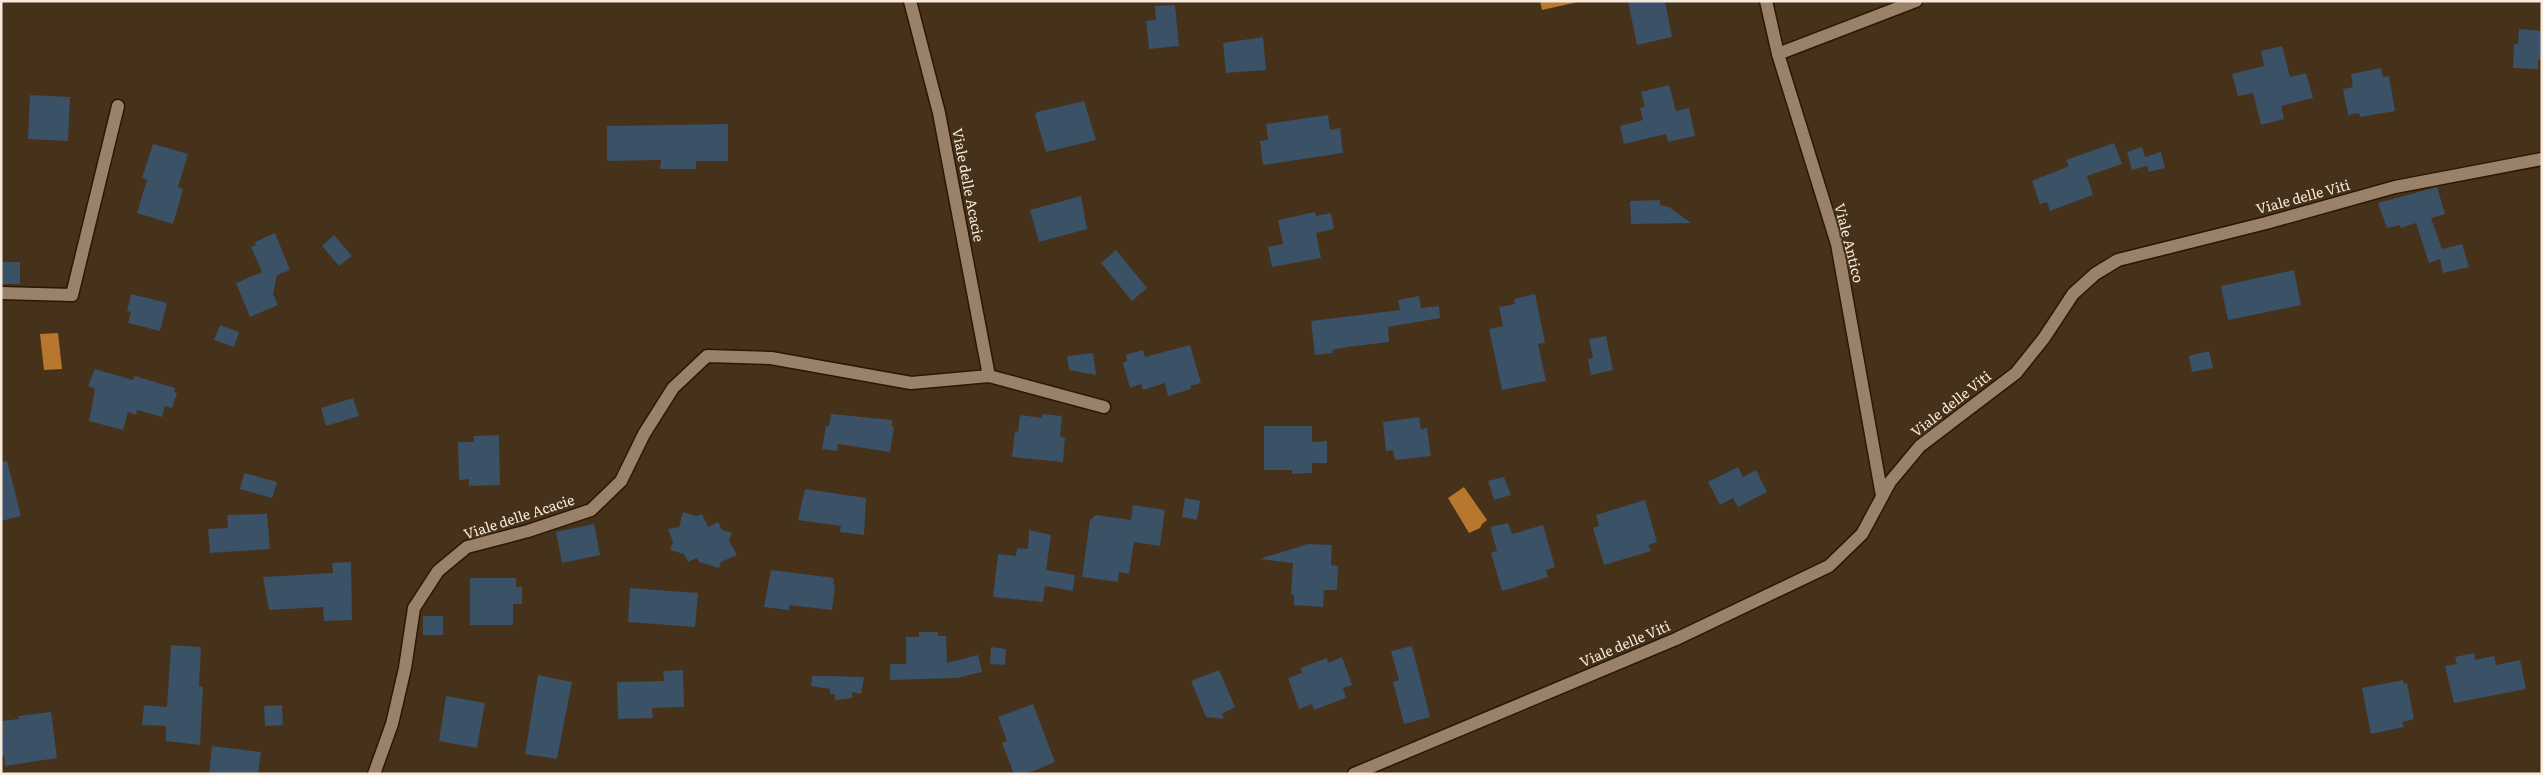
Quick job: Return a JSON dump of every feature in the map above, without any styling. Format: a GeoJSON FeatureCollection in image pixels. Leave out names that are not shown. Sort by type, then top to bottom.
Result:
{"type":"FeatureCollection","features":[{"type":"Feature","properties":{"kind":"street","name":"Viale delle Acacie"},"geometry":{"type":"LineString","coordinates":[[910,1],[939,113],[989,376]]}},
{"type":"Feature","properties":{"kind":"street","name":"Viale Antico"},"geometry":{"type":"LineString","coordinates":[[1766,1],[1778,54],[1837,244],[1882,496]]}},
{"type":"Feature","properties":{"kind":"street"},"geometry":{"type":"LineString","coordinates":[[1778,54],[1916,1]]}},
{"type":"Feature","properties":{"kind":"street"},"geometry":{"type":"LineString","coordinates":[[1,293],[72,295],[118,106]]}},
{"type":"Feature","properties":{"kind":"street","name":"Viale delle Viti"},"geometry":{"type":"LineString","coordinates":[[1354,774],[1676,638],[1829,566],[1862,534],[1890,482],[1920,446],[2016,373],[2044,338],[2073,294],[2095,274],[2118,260],[2266,223],[2394,187],[2542,158]]}},
{"type":"Feature","properties":{"kind":"street","name":"Viale delle Acacie"},"geometry":{"type":"LineString","coordinates":[[374,774],[392,724],[405,668],[414,608],[438,571],[467,547],[528,531],[591,510],[621,481],[644,434],[673,388],[707,356],[770,358],[911,383],[989,376],[1104,406]]}},
{"type":"Feature","properties":{"kind":"shaded area"},"geometry":{"type":"Polygon","coordinates":[[[1540,1],[1578,1],[1578,2],[1542,10],[1540,1]]]}},
{"type":"Feature","properties":{"kind":"shaded area"},"geometry":{"type":"Polygon","coordinates":[[[58,333],[62,369],[44,370],[40,334],[58,333]]]}},
{"type":"Feature","properties":{"kind":"shaded area"},"geometry":{"type":"Polygon","coordinates":[[[1464,487],[1487,520],[1480,528],[1469,533],[1448,498],[1464,487]]]}},
{"type":"Feature","properties":{"kind":"building"},"geometry":{"type":"Polygon","coordinates":[[[1628,1],[1665,1],[1672,37],[1637,45],[1628,1]]]}},
{"type":"Feature","properties":{"kind":"building"},"geometry":{"type":"Polygon","coordinates":[[[1175,5],[1179,46],[1149,49],[1146,21],[1156,20],[1155,6],[1175,5]]]}},
{"type":"Feature","properties":{"kind":"building"},"geometry":{"type":"Polygon","coordinates":[[[2519,29],[2542,31],[2542,60],[2538,60],[2538,69],[2513,68],[2514,44],[2518,44],[2519,29]]]}},
{"type":"Feature","properties":{"kind":"building"},"geometry":{"type":"Polygon","coordinates":[[[1263,37],[1266,70],[1226,73],[1223,43],[1263,37]]]}},
{"type":"Feature","properties":{"kind":"building"},"geometry":{"type":"Polygon","coordinates":[[[2282,46],[2290,77],[2306,73],[2313,98],[2281,106],[2284,119],[2261,125],[2253,93],[2238,96],[2232,74],[2264,66],[2261,51],[2282,46]]]}},
{"type":"Feature","properties":{"kind":"building"},"geometry":{"type":"Polygon","coordinates":[[[2381,68],[2383,77],[2389,76],[2395,111],[2360,117],[2359,113],[2348,115],[2343,89],[2353,87],[2351,74],[2381,68]]]}},
{"type":"Feature","properties":{"kind":"building"},"geometry":{"type":"Polygon","coordinates":[[[1669,85],[1676,111],[1689,108],[1695,136],[1668,142],[1666,134],[1624,144],[1620,126],[1643,120],[1640,108],[1645,106],[1641,92],[1669,85]]]}},
{"type":"Feature","properties":{"kind":"building"},"geometry":{"type":"Polygon","coordinates":[[[30,95],[70,97],[68,141],[28,139],[30,95]]]}},
{"type":"Feature","properties":{"kind":"building"},"geometry":{"type":"Polygon","coordinates":[[[1084,101],[1096,140],[1046,152],[1035,115],[1037,112],[1084,101]]]}},
{"type":"Feature","properties":{"kind":"building"},"geometry":{"type":"Polygon","coordinates":[[[1328,115],[1330,130],[1340,128],[1343,153],[1263,165],[1260,141],[1268,140],[1266,124],[1328,115]]]}},
{"type":"Feature","properties":{"kind":"building"},"geometry":{"type":"Polygon","coordinates":[[[728,124],[728,161],[696,161],[696,169],[660,169],[661,160],[607,161],[607,126],[728,124]]]}},
{"type":"Feature","properties":{"kind":"building"},"geometry":{"type":"Polygon","coordinates":[[[2114,143],[2122,164],[2087,176],[2093,195],[2050,211],[2047,202],[2040,204],[2032,181],[2069,166],[2066,160],[2114,143]]]}},
{"type":"Feature","properties":{"kind":"building"},"geometry":{"type":"Polygon","coordinates":[[[153,144],[188,154],[178,187],[183,189],[173,224],[137,213],[147,180],[142,178],[153,144]]]}},
{"type":"Feature","properties":{"kind":"building"},"geometry":{"type":"Polygon","coordinates":[[[2142,147],[2145,157],[2161,152],[2165,168],[2149,172],[2147,166],[2132,170],[2127,152],[2142,147]]]}},
{"type":"Feature","properties":{"kind":"building"},"geometry":{"type":"Polygon","coordinates":[[[2437,187],[2445,214],[2431,218],[2442,249],[2462,244],[2469,267],[2443,273],[2440,259],[2429,263],[2416,223],[2401,228],[2400,225],[2387,228],[2378,203],[2437,187]]]}},
{"type":"Feature","properties":{"kind":"building"},"geometry":{"type":"Polygon","coordinates":[[[1081,196],[1087,229],[1039,242],[1030,210],[1081,196]]]}},
{"type":"Feature","properties":{"kind":"building"},"geometry":{"type":"Polygon","coordinates":[[[1660,200],[1660,205],[1669,207],[1691,223],[1631,224],[1630,201],[1660,200]]]}},
{"type":"Feature","properties":{"kind":"building"},"geometry":{"type":"Polygon","coordinates":[[[1315,212],[1316,216],[1331,213],[1334,229],[1316,233],[1321,258],[1272,267],[1268,247],[1283,244],[1278,220],[1315,212]]]}},
{"type":"Feature","properties":{"kind":"building"},"geometry":{"type":"Polygon","coordinates":[[[275,233],[290,270],[277,275],[273,294],[278,305],[250,317],[236,283],[262,272],[251,247],[256,245],[255,242],[275,233]]]}},
{"type":"Feature","properties":{"kind":"building"},"geometry":{"type":"Polygon","coordinates":[[[334,235],[352,256],[339,266],[322,246],[334,235]]]}},
{"type":"Feature","properties":{"kind":"building"},"geometry":{"type":"Polygon","coordinates":[[[1116,250],[1147,288],[1132,301],[1101,263],[1116,250]]]}},
{"type":"Feature","properties":{"kind":"building"},"geometry":{"type":"Polygon","coordinates":[[[1,262],[20,262],[20,284],[1,284],[1,262]]]}},
{"type":"Feature","properties":{"kind":"building"},"geometry":{"type":"Polygon","coordinates":[[[2294,270],[2301,305],[2228,320],[2221,286],[2294,270]]]}},
{"type":"Feature","properties":{"kind":"building"},"geometry":{"type":"Polygon","coordinates":[[[131,294],[167,303],[160,331],[128,323],[131,312],[127,311],[131,294]]]}},
{"type":"Feature","properties":{"kind":"building"},"geometry":{"type":"Polygon","coordinates":[[[1535,294],[1545,343],[1538,344],[1546,381],[1502,390],[1489,329],[1503,326],[1499,307],[1515,304],[1514,299],[1535,294]]]}},
{"type":"Feature","properties":{"kind":"building"},"geometry":{"type":"Polygon","coordinates":[[[1419,296],[1421,308],[1439,306],[1440,318],[1388,327],[1389,342],[1347,347],[1332,350],[1333,353],[1315,355],[1311,321],[1400,310],[1398,300],[1419,296]]]}},
{"type":"Feature","properties":{"kind":"building"},"geometry":{"type":"Polygon","coordinates":[[[220,325],[239,332],[234,347],[214,340],[220,325]]]}},
{"type":"Feature","properties":{"kind":"building"},"geometry":{"type":"Polygon","coordinates":[[[1606,336],[1613,370],[1591,375],[1588,359],[1593,358],[1589,339],[1606,336]]]}},
{"type":"Feature","properties":{"kind":"building"},"geometry":{"type":"Polygon","coordinates":[[[1190,345],[1201,383],[1190,386],[1191,389],[1168,396],[1165,383],[1143,390],[1141,384],[1130,388],[1123,363],[1127,361],[1126,355],[1143,350],[1145,357],[1190,345]]]}},
{"type":"Feature","properties":{"kind":"building"},"geometry":{"type":"Polygon","coordinates":[[[2209,351],[2213,368],[2192,372],[2189,356],[2209,351]]]}},
{"type":"Feature","properties":{"kind":"building"},"geometry":{"type":"Polygon","coordinates":[[[1093,353],[1096,375],[1069,370],[1067,356],[1093,353]]]}},
{"type":"Feature","properties":{"kind":"building"},"geometry":{"type":"Polygon","coordinates":[[[95,369],[133,380],[135,376],[175,388],[174,392],[177,393],[172,408],[165,406],[162,417],[137,410],[136,415],[128,412],[123,430],[89,421],[95,389],[88,386],[95,369]]]}},
{"type":"Feature","properties":{"kind":"building"},"geometry":{"type":"Polygon","coordinates":[[[353,398],[359,416],[326,426],[321,408],[353,398]]]}},
{"type":"Feature","properties":{"kind":"building"},"geometry":{"type":"Polygon","coordinates":[[[831,414],[892,420],[892,427],[894,427],[890,452],[838,444],[837,451],[822,449],[826,426],[829,426],[831,414]]]}},
{"type":"Feature","properties":{"kind":"building"},"geometry":{"type":"Polygon","coordinates":[[[1042,414],[1062,416],[1060,437],[1065,438],[1063,462],[1012,457],[1015,431],[1018,432],[1020,415],[1042,418],[1042,414]]]}},
{"type":"Feature","properties":{"kind":"building"},"geometry":{"type":"Polygon","coordinates":[[[1419,417],[1421,429],[1427,428],[1431,456],[1395,460],[1393,450],[1386,451],[1383,422],[1419,417]]]}},
{"type":"Feature","properties":{"kind":"building"},"geometry":{"type":"Polygon","coordinates":[[[1264,426],[1312,426],[1312,442],[1327,441],[1327,463],[1312,463],[1312,473],[1292,474],[1292,470],[1264,470],[1264,426]]]}},
{"type":"Feature","properties":{"kind":"building"},"geometry":{"type":"Polygon","coordinates":[[[499,435],[500,485],[469,486],[469,479],[459,480],[458,442],[474,442],[474,436],[499,435]]]}},
{"type":"Feature","properties":{"kind":"building"},"geometry":{"type":"Polygon","coordinates":[[[7,461],[21,516],[1,521],[1,462],[7,461]]]}},
{"type":"Feature","properties":{"kind":"building"},"geometry":{"type":"Polygon","coordinates":[[[1738,467],[1743,477],[1756,470],[1767,492],[1738,507],[1733,498],[1720,505],[1708,482],[1738,467]]]}},
{"type":"Feature","properties":{"kind":"building"},"geometry":{"type":"Polygon","coordinates":[[[244,473],[277,482],[272,498],[240,489],[244,473]]]}},
{"type":"Feature","properties":{"kind":"building"},"geometry":{"type":"Polygon","coordinates":[[[1504,477],[1511,495],[1494,500],[1488,481],[1504,477]]]}},
{"type":"Feature","properties":{"kind":"building"},"geometry":{"type":"Polygon","coordinates":[[[805,489],[866,498],[864,535],[840,532],[841,526],[798,520],[805,489]]]}},
{"type":"Feature","properties":{"kind":"building"},"geometry":{"type":"Polygon","coordinates":[[[1185,498],[1200,501],[1197,520],[1182,517],[1185,498]]]}},
{"type":"Feature","properties":{"kind":"building"},"geometry":{"type":"Polygon","coordinates":[[[1645,500],[1657,542],[1648,545],[1651,551],[1604,565],[1593,528],[1599,526],[1596,515],[1645,500]]]}},
{"type":"Feature","properties":{"kind":"building"},"geometry":{"type":"Polygon","coordinates":[[[1133,505],[1165,510],[1160,546],[1134,542],[1129,574],[1119,572],[1118,582],[1082,577],[1090,520],[1096,515],[1131,520],[1133,505]]]}},
{"type":"Feature","properties":{"kind":"building"},"geometry":{"type":"Polygon","coordinates":[[[683,512],[696,516],[702,514],[708,527],[718,522],[722,530],[732,533],[729,541],[737,555],[721,562],[719,568],[699,562],[697,558],[688,562],[684,554],[670,550],[673,542],[668,529],[679,527],[683,512]]]}},
{"type":"Feature","properties":{"kind":"building"},"geometry":{"type":"Polygon","coordinates":[[[267,514],[270,549],[210,553],[208,529],[228,528],[227,515],[267,514]]]}},
{"type":"Feature","properties":{"kind":"building"},"geometry":{"type":"Polygon","coordinates":[[[1508,523],[1512,534],[1543,525],[1555,567],[1546,570],[1548,577],[1502,591],[1491,553],[1497,551],[1490,527],[1508,523]]]}},
{"type":"Feature","properties":{"kind":"building"},"geometry":{"type":"Polygon","coordinates":[[[594,524],[600,555],[562,563],[556,532],[594,524]]]}},
{"type":"Feature","properties":{"kind":"building"},"geometry":{"type":"Polygon","coordinates":[[[1029,530],[1051,535],[1046,570],[1075,575],[1073,591],[1045,586],[1043,602],[993,597],[998,554],[1016,556],[1017,548],[1028,549],[1029,530]]]}},
{"type":"Feature","properties":{"kind":"building"},"geometry":{"type":"Polygon","coordinates":[[[1308,544],[1332,545],[1331,565],[1338,566],[1337,590],[1324,590],[1323,607],[1294,605],[1294,595],[1291,595],[1293,563],[1259,559],[1308,544]]]}},
{"type":"Feature","properties":{"kind":"building"},"geometry":{"type":"Polygon","coordinates":[[[351,562],[352,620],[324,621],[323,607],[269,610],[263,577],[333,573],[332,563],[351,562]]]}},
{"type":"Feature","properties":{"kind":"building"},"geometry":{"type":"Polygon","coordinates":[[[771,570],[834,578],[832,610],[789,605],[789,610],[764,607],[771,570]]]}},
{"type":"Feature","properties":{"kind":"building"},"geometry":{"type":"Polygon","coordinates":[[[470,578],[516,578],[516,587],[522,587],[522,604],[513,604],[513,625],[470,625],[470,578]]]}},
{"type":"Feature","properties":{"kind":"building"},"geometry":{"type":"Polygon","coordinates":[[[630,588],[698,593],[695,627],[628,622],[630,588]]]}},
{"type":"Feature","properties":{"kind":"building"},"geometry":{"type":"Polygon","coordinates":[[[423,616],[443,616],[443,635],[423,635],[423,616]]]}},
{"type":"Feature","properties":{"kind":"building"},"geometry":{"type":"Polygon","coordinates":[[[919,632],[938,632],[938,636],[946,636],[947,663],[978,655],[982,672],[957,678],[890,680],[890,664],[906,664],[906,637],[919,637],[919,632]]]}},
{"type":"Feature","properties":{"kind":"building"},"geometry":{"type":"Polygon","coordinates":[[[171,645],[201,647],[199,686],[203,687],[200,745],[166,741],[166,726],[142,725],[144,705],[167,707],[171,645]]]}},
{"type":"Feature","properties":{"kind":"building"},"geometry":{"type":"Polygon","coordinates":[[[1412,646],[1430,717],[1404,724],[1393,682],[1399,680],[1391,651],[1412,646]]]}},
{"type":"Feature","properties":{"kind":"building"},"geometry":{"type":"Polygon","coordinates":[[[991,647],[1006,649],[1005,665],[990,664],[991,647]]]}},
{"type":"Feature","properties":{"kind":"building"},"geometry":{"type":"Polygon","coordinates":[[[2474,653],[2475,660],[2494,656],[2496,665],[2520,660],[2526,689],[2454,703],[2445,666],[2457,664],[2455,657],[2474,653]]]}},
{"type":"Feature","properties":{"kind":"building"},"geometry":{"type":"Polygon","coordinates":[[[1342,657],[1352,685],[1343,688],[1346,698],[1314,710],[1312,704],[1299,709],[1288,678],[1302,673],[1300,668],[1327,658],[1328,663],[1342,657]]]}},
{"type":"Feature","properties":{"kind":"building"},"geometry":{"type":"Polygon","coordinates":[[[683,670],[684,707],[652,708],[653,718],[618,719],[617,682],[664,681],[663,671],[683,670]]]}},
{"type":"Feature","properties":{"kind":"building"},"geometry":{"type":"Polygon","coordinates":[[[1219,670],[1235,707],[1222,714],[1224,719],[1206,717],[1191,681],[1219,670]]]}},
{"type":"Feature","properties":{"kind":"building"},"geometry":{"type":"Polygon","coordinates":[[[538,675],[572,682],[557,759],[525,754],[538,675]]]}},
{"type":"Feature","properties":{"kind":"building"},"geometry":{"type":"Polygon","coordinates":[[[812,676],[864,677],[861,694],[852,692],[852,698],[835,700],[835,694],[830,694],[830,689],[811,686],[812,676]]]}},
{"type":"Feature","properties":{"kind":"building"},"geometry":{"type":"Polygon","coordinates":[[[2403,680],[2404,684],[2407,683],[2414,719],[2402,722],[2404,727],[2371,734],[2362,688],[2403,680]]]}},
{"type":"Feature","properties":{"kind":"building"},"geometry":{"type":"Polygon","coordinates":[[[446,696],[485,703],[477,748],[439,741],[446,696]]]}},
{"type":"Feature","properties":{"kind":"building"},"geometry":{"type":"Polygon","coordinates":[[[1033,704],[1055,762],[1026,774],[1014,774],[1002,743],[1007,741],[998,717],[1033,704]]]}},
{"type":"Feature","properties":{"kind":"building"},"geometry":{"type":"Polygon","coordinates":[[[282,705],[283,725],[265,726],[264,706],[282,705]]]}},
{"type":"Feature","properties":{"kind":"building"},"geometry":{"type":"Polygon","coordinates":[[[51,712],[57,758],[5,766],[4,756],[1,756],[1,721],[19,719],[18,716],[51,712]]]}},
{"type":"Feature","properties":{"kind":"building"},"geometry":{"type":"Polygon","coordinates":[[[212,746],[261,752],[258,774],[209,774],[212,746]]]}}]}
